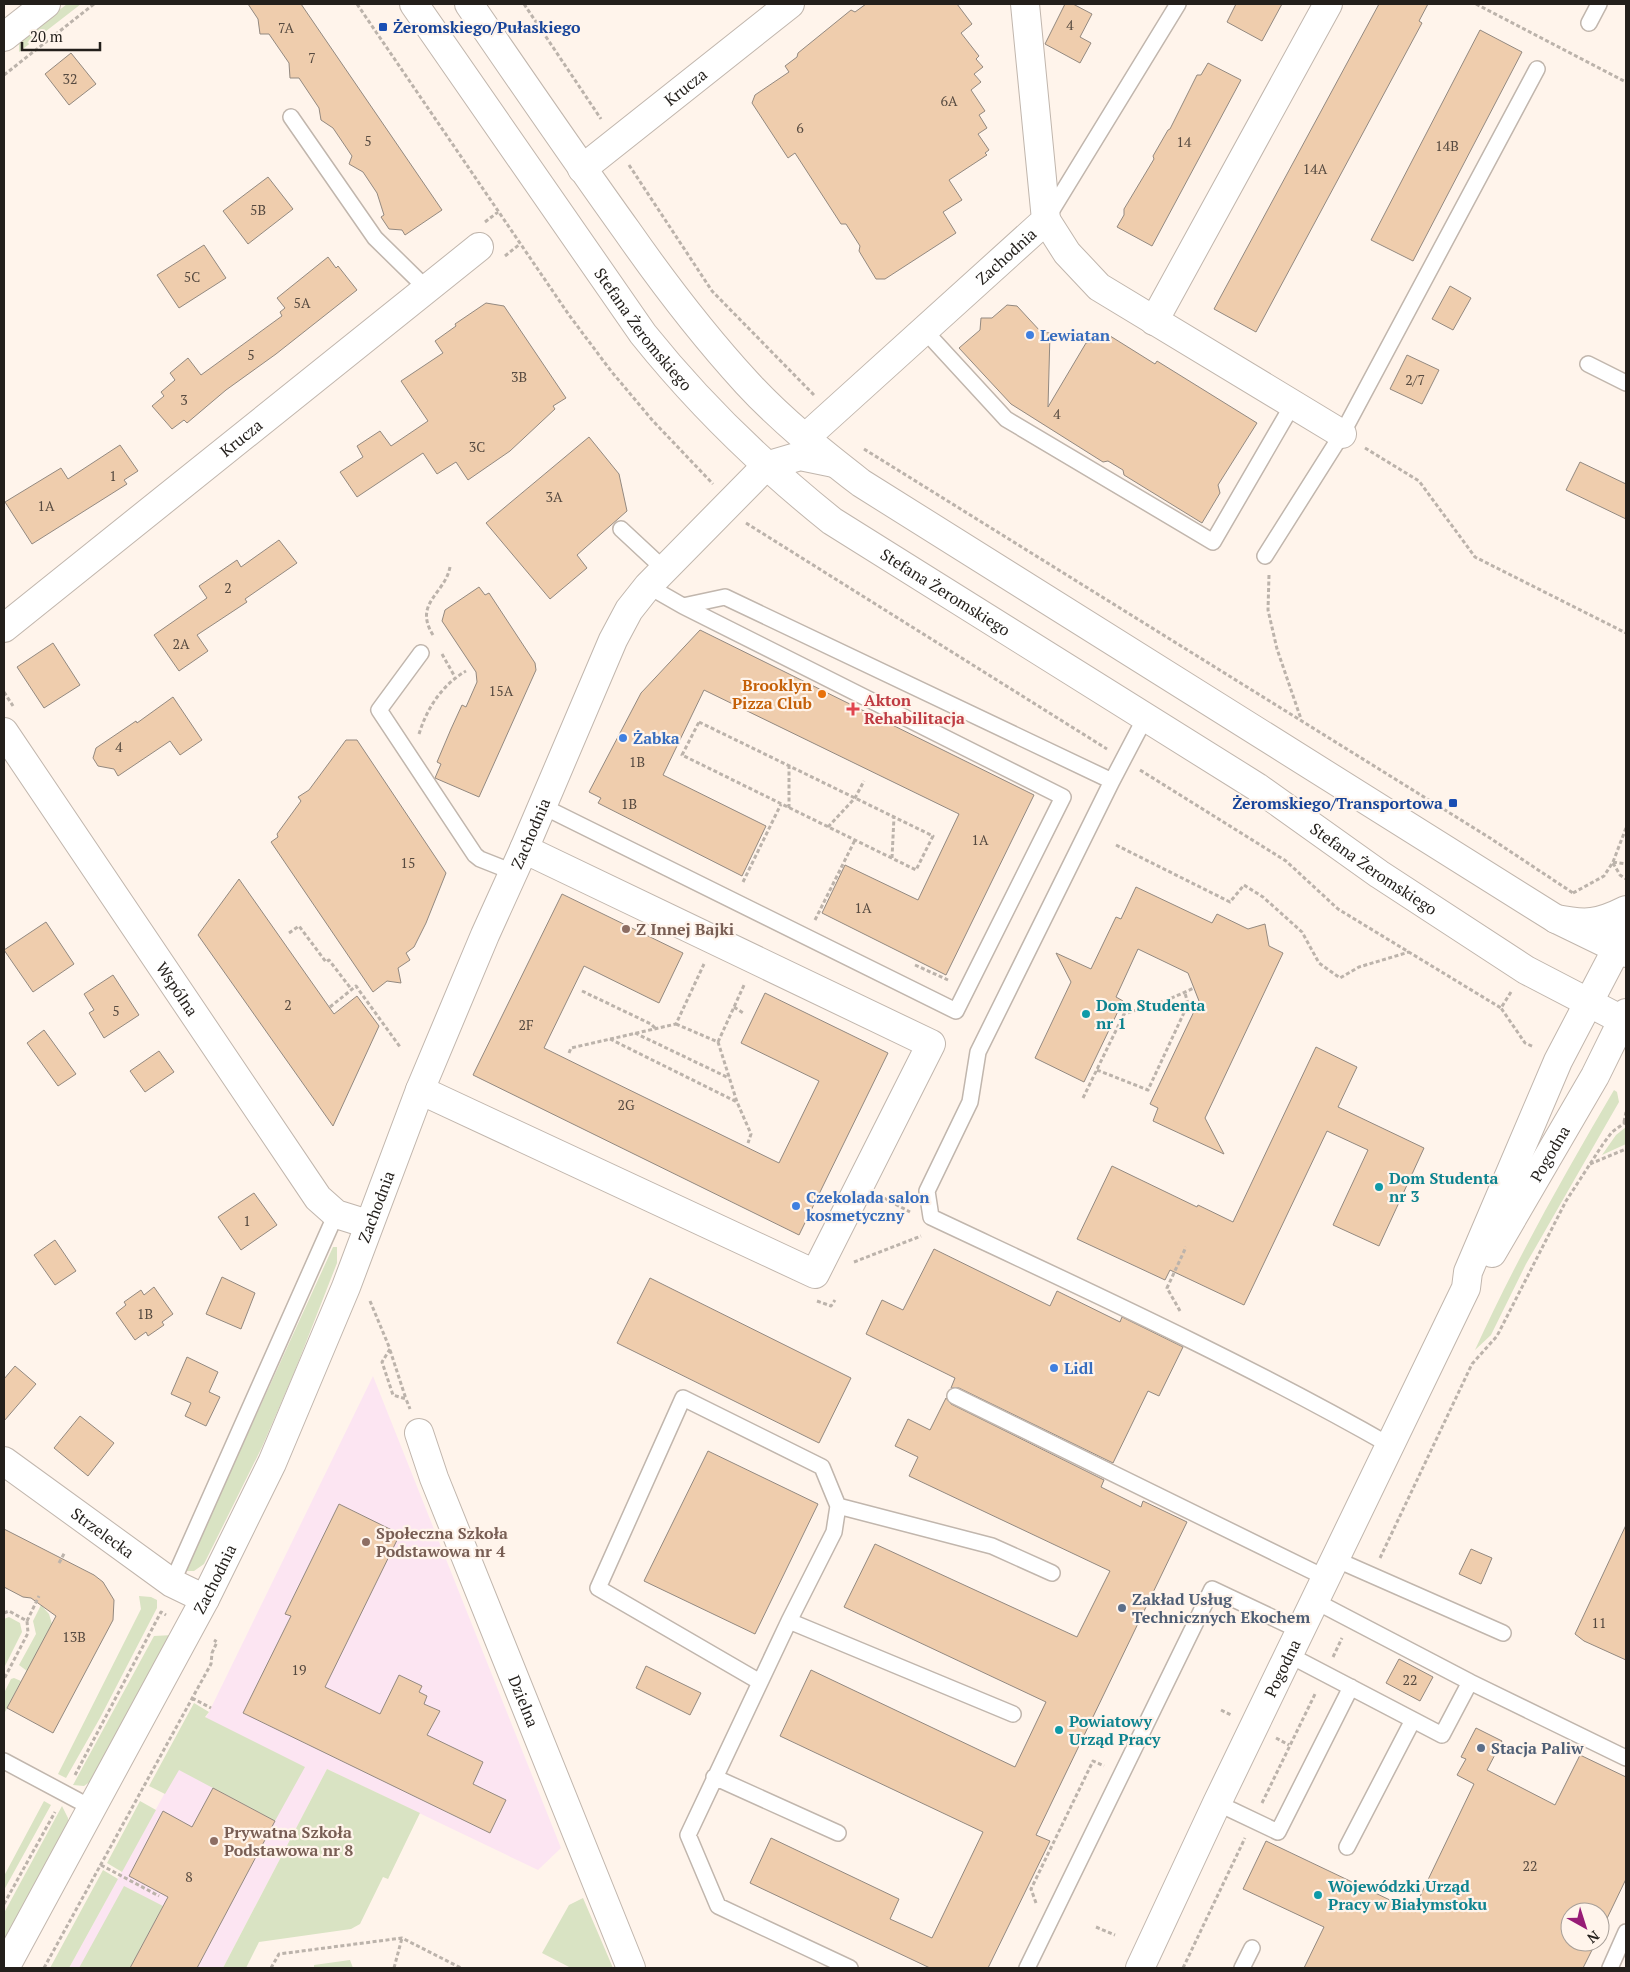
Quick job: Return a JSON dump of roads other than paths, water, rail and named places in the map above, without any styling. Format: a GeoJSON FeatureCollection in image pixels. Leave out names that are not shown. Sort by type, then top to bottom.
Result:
{"type":"FeatureCollection","features":[{"type":"Feature","properties":{"kind":"street"},"geometry":{"type":"LineString","coordinates":[[4,37],[46,4]]}},
{"type":"Feature","properties":{"kind":"street","name":"Stefana Żeromskiego"},"geometry":{"type":"LineString","coordinates":[[414,4],[642,334],[676,375],[766,466],[832,521],[1257,787],[1379,874],[1526,970],[1589,1003],[1625,1019]]}},
{"type":"Feature","properties":{"kind":"street"},"geometry":{"type":"LineString","coordinates":[[469,4],[582,169],[679,303],[748,383],[805,438],[869,488],[1556,919],[1623,944]]}},
{"type":"Feature","properties":{"kind":"street","name":"Zachodnia"},"geometry":{"type":"LineString","coordinates":[[805,438],[1046,220],[1025,4]]}},
{"type":"Feature","properties":{"kind":"street"},"geometry":{"type":"LineString","coordinates":[[1154,321],[1328,4]]}},
{"type":"Feature","properties":{"kind":"street","name":"Krucza"},"geometry":{"type":"LineString","coordinates":[[582,169],[777,8]]}},
{"type":"Feature","properties":{"kind":"street"},"geometry":{"type":"LineString","coordinates":[[1046,220],[1067,253],[1099,287],[1342,434]]}},
{"type":"Feature","properties":{"kind":"street","name":"Krucza"},"geometry":{"type":"LineString","coordinates":[[4,628],[479,247]]}},
{"type":"Feature","properties":{"kind":"street"},"geometry":{"type":"LineString","coordinates":[[766,466],[800,456],[836,463]]}},
{"type":"Feature","properties":{"kind":"street","name":"Zachodnia"},"geometry":{"type":"LineString","coordinates":[[5,1968],[205,1599],[272,1463],[346,1287],[368,1224],[420,1090],[613,640],[629,610],[656,577],[766,466]]}},
{"type":"Feature","properties":{"kind":"street","name":"Wspólna"},"geometry":{"type":"LineString","coordinates":[[4,732],[318,1198],[336,1214],[368,1224]]}},
{"type":"Feature","properties":{"kind":"street"},"geometry":{"type":"LineString","coordinates":[[420,1090],[815,1274],[930,1044],[715,941],[519,861]]}},
{"type":"Feature","properties":{"kind":"street"},"geometry":{"type":"LineString","coordinates":[[1556,919],[1582,924],[1606,920],[1626,910]]}},
{"type":"Feature","properties":{"kind":"street","name":"Pogodna"},"geometry":{"type":"LineString","coordinates":[[1140,1968],[1217,1803],[1466,1288],[1468,1272],[1558,1060],[1623,944]]}},
{"type":"Feature","properties":{"kind":"street","name":"Pogodna"},"geometry":{"type":"LineString","coordinates":[[1466,1288],[1476,1281],[1625,1019]]}},
{"type":"Feature","properties":{"kind":"street","name":"Dzielna"},"geometry":{"type":"LineString","coordinates":[[419,1433],[438,1487],[631,1968]]}},
{"type":"Feature","properties":{"kind":"street","name":"Strzelecka"},"geometry":{"type":"LineString","coordinates":[[4,1461],[172,1583],[205,1599]]}},
{"type":"Feature","properties":{"kind":"lane"},"geometry":{"type":"LineString","coordinates":[[1046,220],[1178,4]]}},
{"type":"Feature","properties":{"kind":"lane"},"geometry":{"type":"LineString","coordinates":[[1589,23],[1600,4]]}},
{"type":"Feature","properties":{"kind":"lane"},"geometry":{"type":"LineString","coordinates":[[1267,552],[1342,434],[1537,69]]}},
{"type":"Feature","properties":{"kind":"lane"},"geometry":{"type":"LineString","coordinates":[[291,117],[375,238],[427,289]]}},
{"type":"Feature","properties":{"kind":"lane"},"geometry":{"type":"LineString","coordinates":[[925,331],[1006,419],[1213,542],[1293,404]]}},
{"type":"Feature","properties":{"kind":"lane"},"geometry":{"type":"LineString","coordinates":[[1588,364],[1626,383]]}},
{"type":"Feature","properties":{"kind":"lane"},"geometry":{"type":"LineString","coordinates":[[542,806],[956,1011],[1063,797],[683,606],[656,577],[621,529]]}},
{"type":"Feature","properties":{"kind":"lane"},"geometry":{"type":"LineString","coordinates":[[683,606],[725,597],[1112,781]]}},
{"type":"Feature","properties":{"kind":"lane"},"geometry":{"type":"LineString","coordinates":[[421,653],[379,710],[475,855],[480,859],[519,861]]}},
{"type":"Feature","properties":{"kind":"lane"},"geometry":{"type":"LineString","coordinates":[[1145,718],[978,1052],[970,1102],[927,1191],[931,1218],[1175,1332],[1258,1374],[1390,1446]]}},
{"type":"Feature","properties":{"kind":"lane"},"geometry":{"type":"LineString","coordinates":[[172,1583],[336,1214]]}},
{"type":"Feature","properties":{"kind":"lane"},"geometry":{"type":"LineString","coordinates":[[955,1396],[1325,1580],[1350,1620],[1470,1682],[1626,1758]]}},
{"type":"Feature","properties":{"kind":"lane"},"geometry":{"type":"LineString","coordinates":[[760,1682],[598,1588],[683,1398],[822,1467],[838,1506],[834,1532],[789,1621],[688,1835],[718,1906],[850,1968]]}},
{"type":"Feature","properties":{"kind":"lane"},"geometry":{"type":"LineString","coordinates":[[838,1506],[992,1546],[1052,1573]]}},
{"type":"Feature","properties":{"kind":"lane"},"geometry":{"type":"LineString","coordinates":[[1325,1580],[1372,1574],[1503,1633]]}},
{"type":"Feature","properties":{"kind":"lane"},"geometry":{"type":"LineString","coordinates":[[1027,1968],[1212,1589],[1301,1631]]}},
{"type":"Feature","properties":{"kind":"lane"},"geometry":{"type":"LineString","coordinates":[[789,1621],[1013,1714]]}},
{"type":"Feature","properties":{"kind":"lane"},"geometry":{"type":"LineString","coordinates":[[1289,1656],[1326,1673],[1442,1735],[1470,1682]]}},
{"type":"Feature","properties":{"kind":"lane"},"geometry":{"type":"LineString","coordinates":[[1217,1803],[1278,1832],[1351,1687]]}},
{"type":"Feature","properties":{"kind":"lane"},"geometry":{"type":"LineString","coordinates":[[1347,1847],[1413,1720]]}},
{"type":"Feature","properties":{"kind":"lane"},"geometry":{"type":"LineString","coordinates":[[4,1761],[92,1808]]}},
{"type":"Feature","properties":{"kind":"lane"},"geometry":{"type":"LineString","coordinates":[[714,1777],[838,1833]]}},
{"type":"Feature","properties":{"kind":"lane"},"geometry":{"type":"LineString","coordinates":[[1610,1968],[1626,1932]]}},
{"type":"Feature","properties":{"kind":"lane"},"geometry":{"type":"LineString","coordinates":[[1242,1968],[1252,1948]]}},
{"type":"Feature","properties":{"kind":"place","name":"Żeromskiego/Pułaskiego"},"geometry":{"type":"Point","coordinates":[383,27]}},
{"type":"Feature","properties":{"kind":"place","name":"Lewiatan"},"geometry":{"type":"Point","coordinates":[1030,335]}},
{"type":"Feature","properties":{"kind":"place","name":"Brooklyn Pizza Club"},"geometry":{"type":"Point","coordinates":[822,694]}},
{"type":"Feature","properties":{"kind":"place","name":"Akton Rehabilitacja"},"geometry":{"type":"Point","coordinates":[853,709]}},
{"type":"Feature","properties":{"kind":"place","name":"Żabka"},"geometry":{"type":"Point","coordinates":[623,738]}},
{"type":"Feature","properties":{"kind":"place","name":"Żeromskiego/Transportowa"},"geometry":{"type":"Point","coordinates":[1453,803]}},
{"type":"Feature","properties":{"kind":"place","name":"Z Innej Bajki"},"geometry":{"type":"Point","coordinates":[626,929]}},
{"type":"Feature","properties":{"kind":"place","name":"Dom Studenta nr 1"},"geometry":{"type":"Point","coordinates":[1086,1014]}},
{"type":"Feature","properties":{"kind":"place","name":"Dom Studenta nr 3"},"geometry":{"type":"Point","coordinates":[1379,1187]}},
{"type":"Feature","properties":{"kind":"place","name":"Czekolada salon kosmetyczny"},"geometry":{"type":"Point","coordinates":[796,1206]}},
{"type":"Feature","properties":{"kind":"place","name":"Lidl"},"geometry":{"type":"Point","coordinates":[1054,1368]}},
{"type":"Feature","properties":{"kind":"place","name":"Społeczna Szkoła Podstawowa nr 4"},"geometry":{"type":"Point","coordinates":[366,1542]}},
{"type":"Feature","properties":{"kind":"place","name":"Zakład Usług Technicznych Ekochem"},"geometry":{"type":"Point","coordinates":[1122,1608]}},
{"type":"Feature","properties":{"kind":"place","name":"Powiatowy Urząd Pracy"},"geometry":{"type":"Point","coordinates":[1059,1730]}},
{"type":"Feature","properties":{"kind":"place","name":"Stacja Paliw"},"geometry":{"type":"Point","coordinates":[1481,1748]}},
{"type":"Feature","properties":{"kind":"place","name":"Prywatna Szkoła Podstawowa nr 8"},"geometry":{"type":"Point","coordinates":[214,1841]}},
{"type":"Feature","properties":{"kind":"place","name":"Wojewódzki Urząd Pracy w Białymstoku"},"geometry":{"type":"Point","coordinates":[1318,1895]}}]}
